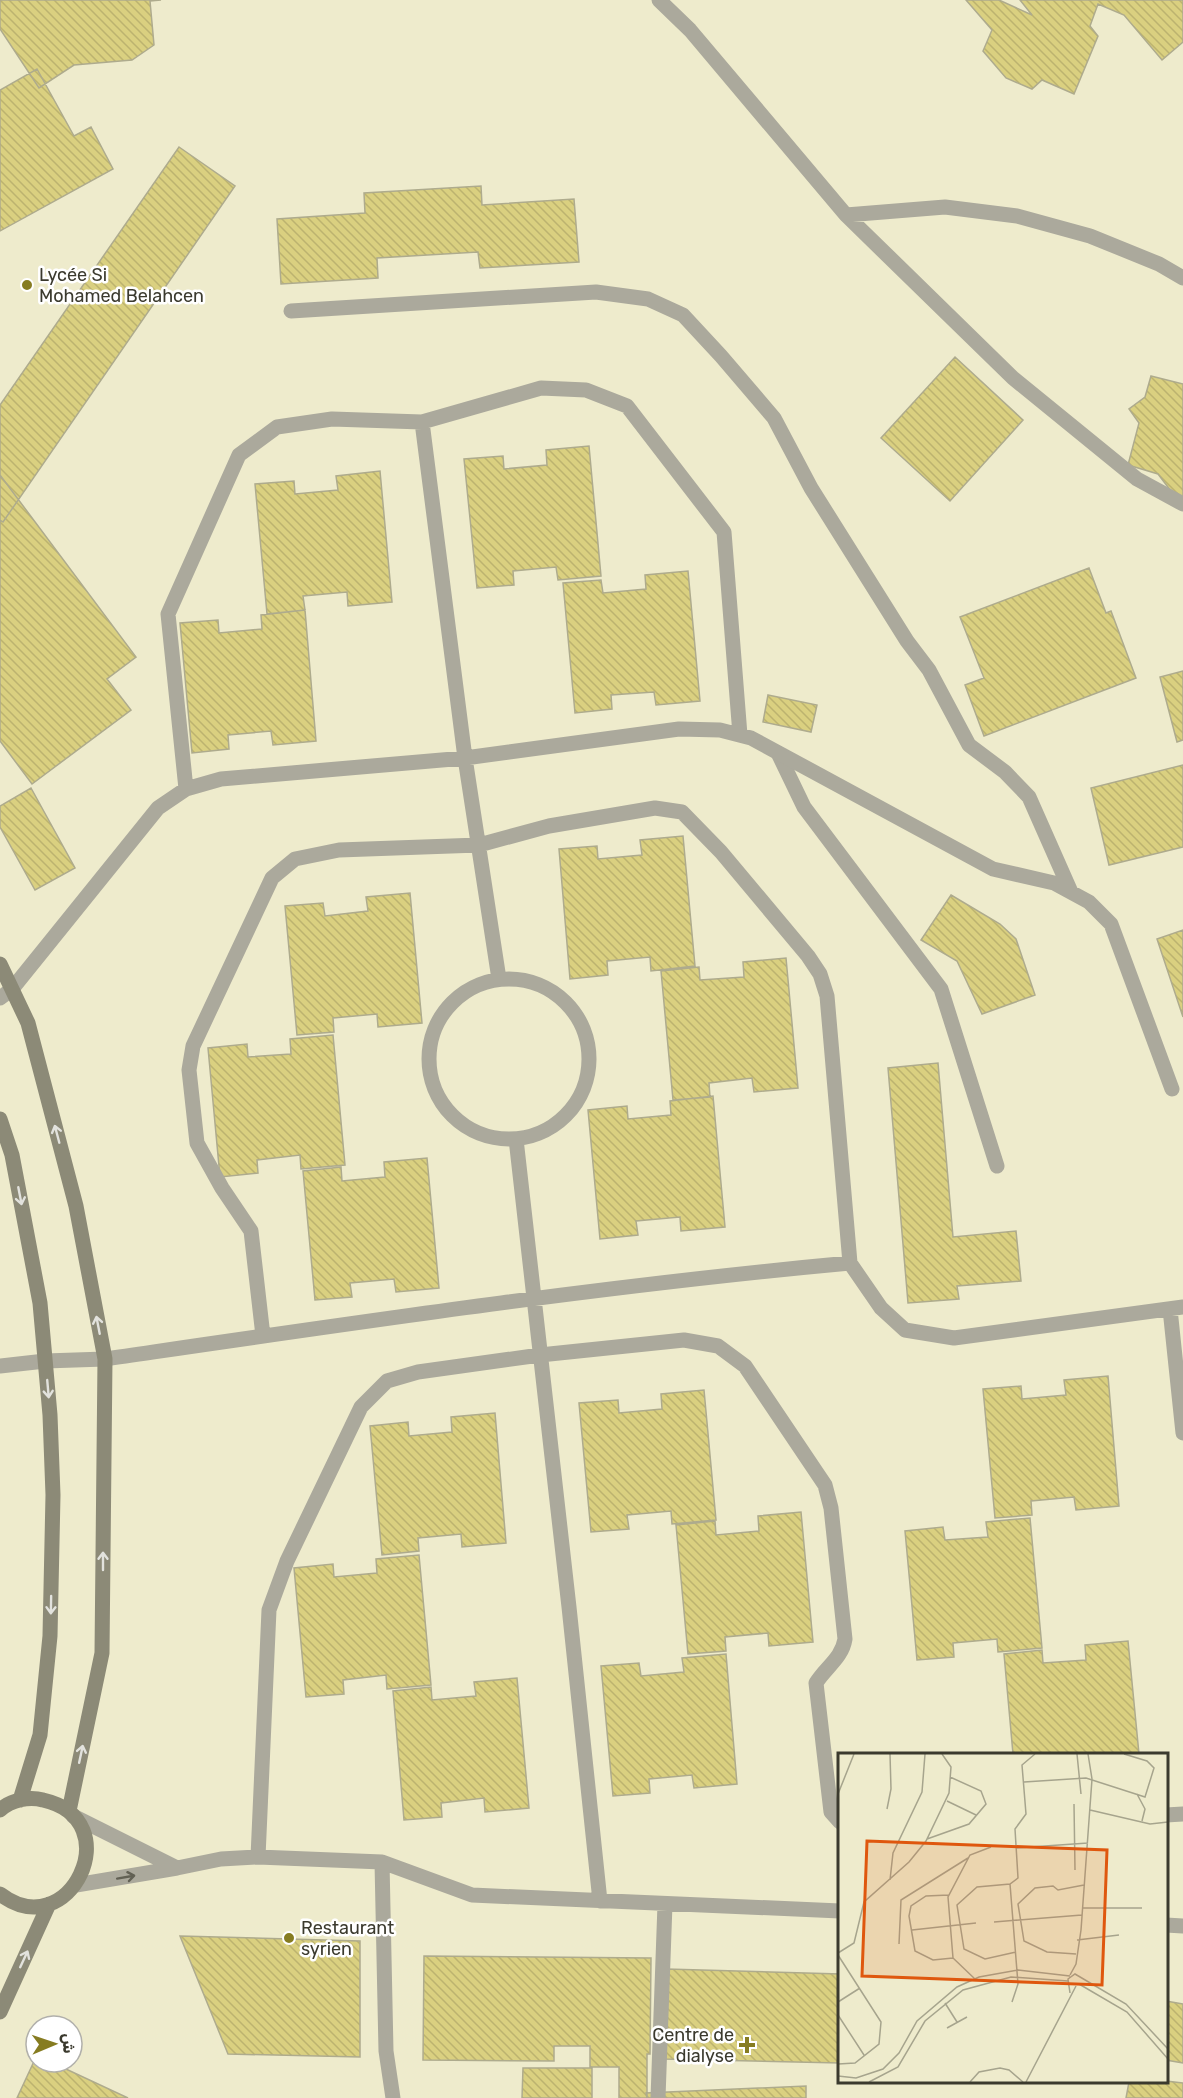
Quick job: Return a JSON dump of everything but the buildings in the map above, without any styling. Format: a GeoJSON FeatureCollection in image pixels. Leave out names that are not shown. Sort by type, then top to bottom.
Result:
{"type":"FeatureCollection","features":[{"type":"Feature","properties":{"kind":"street"},"geometry":{"type":"LineString","coordinates":[[659,0],[690,30],[846,215],[1013,378],[1137,479],[1183,504]]}},
{"type":"Feature","properties":{"kind":"street"},"geometry":{"type":"LineString","coordinates":[[846,215],[945,207],[1017,216],[1090,236],[1159,264],[1183,278]]}},
{"type":"Feature","properties":{"kind":"street"},"geometry":{"type":"LineString","coordinates":[[291,311],[596,292],[648,299],[683,315],[774,418],[810,488],[907,641],[929,669],[969,745],[1005,772],[1029,797],[1071,892]]}},
{"type":"Feature","properties":{"kind":"street"},"geometry":{"type":"LineString","coordinates":[[186,789],[168,614],[239,455],[277,427],[332,419],[422,422],[541,388],[586,390],[627,406],[724,532],[740,735]]}},
{"type":"Feature","properties":{"kind":"street"},"geometry":{"type":"LineString","coordinates":[[422,422],[465,758],[499,979]]}},
{"type":"Feature","properties":{"kind":"street"},"geometry":{"type":"LineString","coordinates":[[6,993],[158,808],[186,789],[221,779],[465,758],[679,729],[720,730],[751,738],[993,869],[1054,883],[1089,902],[1111,924],[1172,1089]]}},
{"type":"Feature","properties":{"kind":"street"},"geometry":{"type":"LineString","coordinates":[[777,753],[804,807],[941,989],[997,1166]]}},
{"type":"Feature","properties":{"kind":"street"},"geometry":{"type":"LineString","coordinates":[[263,1336],[251,1231],[222,1188],[197,1143],[189,1070],[193,1046],[272,878],[295,859],[339,850],[478,845],[549,826],[655,808],[682,812],[722,852],[808,956],[820,974],[827,996],[850,1263],[881,1308],[905,1330],[954,1338],[1177,1308],[1183,1433]]}},
{"type":"Feature","properties":{"kind":"street"},"geometry":{"type":"LineString","coordinates":[[0,964],[6,993],[28,1023],[76,1206],[105,1359],[102,1653],[71,1814],[86,1839],[87,1855],[84,1871],[76,1885],[64,1897],[50,1904],[34,1906],[18,1904],[0,1894]]}},
{"type":"Feature","properties":{"kind":"street"},"geometry":{"type":"LineString","coordinates":[[516,978],[543,985],[566,1002],[582,1025],[590,1052],[587,1078],[576,1104],[556,1125],[531,1137],[516,1138],[503,1140],[473,1132],[450,1115],[434,1091],[428,1064],[430,1038],[442,1012],[462,992],[487,980],[516,978]]}},
{"type":"Feature","properties":{"kind":"street"},"geometry":{"type":"LineString","coordinates":[[0,1119],[12,1155],[40,1303],[52,1495],[50,1636],[40,1735],[20,1800]]}},
{"type":"Feature","properties":{"kind":"street"},"geometry":{"type":"LineString","coordinates":[[516,1138],[600,1901]]}},
{"type":"Feature","properties":{"kind":"street"},"geometry":{"type":"LineString","coordinates":[[0,1366],[45,1361],[105,1359],[533,1298],[750,1272],[850,1263]]}},
{"type":"Feature","properties":{"kind":"street"},"geometry":{"type":"LineString","coordinates":[[258,1857],[269,1610],[287,1561],[361,1407],[387,1381],[418,1372],[540,1355],[684,1340],[718,1346],[744,1366],[825,1485],[831,1508],[845,1639],[843,1652],[823,1672],[816,1683],[831,1812],[838,1820]]}},
{"type":"Feature","properties":{"kind":"street"},"geometry":{"type":"LineString","coordinates":[[1,1808],[20,1800],[37,1798],[54,1802],[71,1814],[177,1868]]}},
{"type":"Feature","properties":{"kind":"street"},"geometry":{"type":"LineString","coordinates":[[1168,1815],[1183,1814]]}},
{"type":"Feature","properties":{"kind":"street"},"geometry":{"type":"LineString","coordinates":[[76,1885],[221,1858],[258,1857],[382,1862],[472,1895],[838,1911]]}},
{"type":"Feature","properties":{"kind":"street"},"geometry":{"type":"LineString","coordinates":[[382,1862],[386,2051],[393,2098]]}},
{"type":"Feature","properties":{"kind":"street"},"geometry":{"type":"LineString","coordinates":[[0,2012],[50,1904]]}},
{"type":"Feature","properties":{"kind":"street"},"geometry":{"type":"LineString","coordinates":[[658,2098],[665,1904]]}},
{"type":"Feature","properties":{"kind":"street"},"geometry":{"type":"LineString","coordinates":[[1168,1925],[1183,1926]]}},
{"type":"Feature","properties":{"kind":"place","name":"Lycée Si Mohamed Belahcen"},"geometry":{"type":"Point","coordinates":[27,285]}},
{"type":"Feature","properties":{"kind":"place","name":"Restaurant syrien"},"geometry":{"type":"Point","coordinates":[289,1938]}},
{"type":"Feature","properties":{"kind":"place","name":"Centre de dialyse"},"geometry":{"type":"Point","coordinates":[747,2045]}}]}
